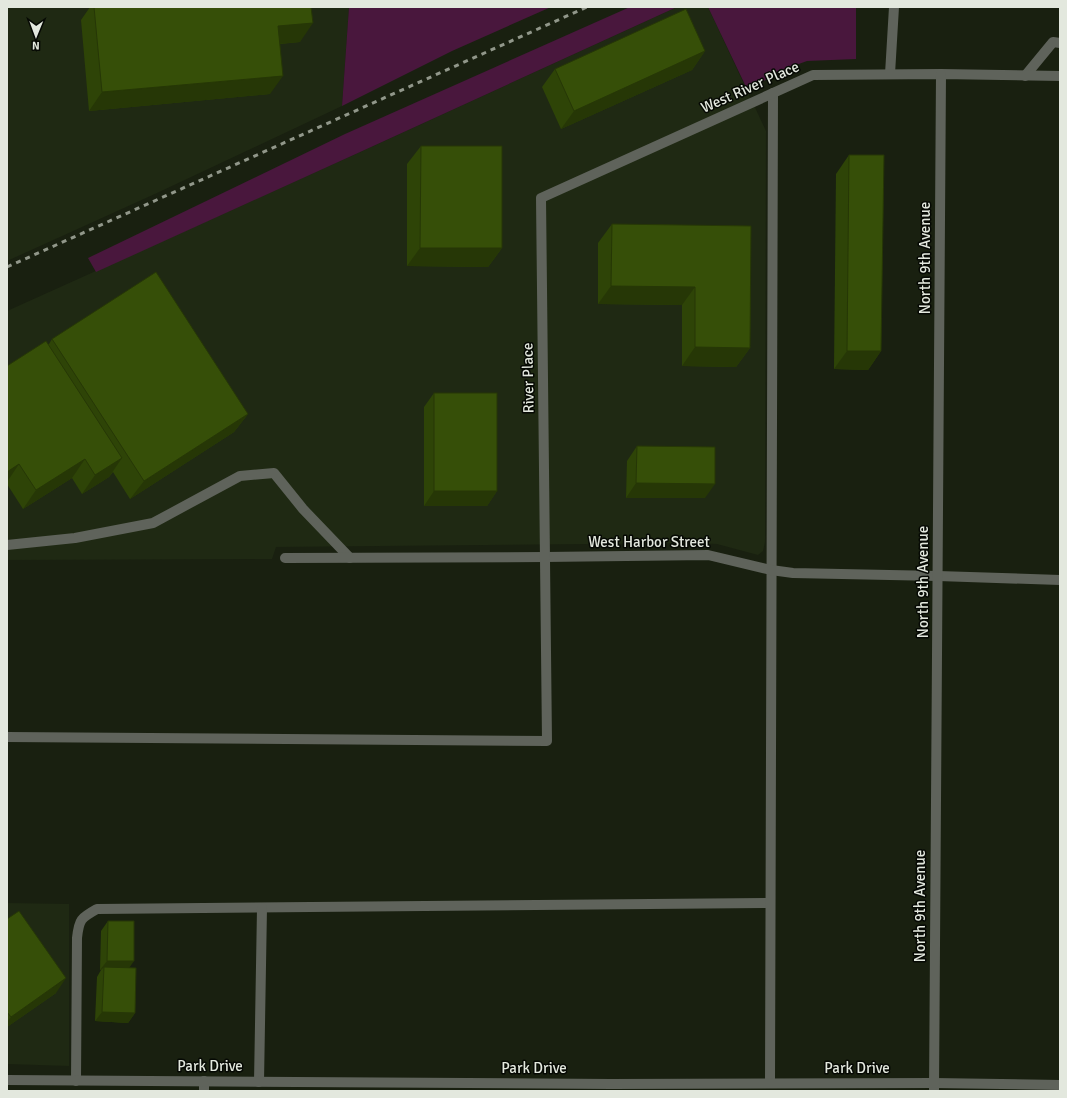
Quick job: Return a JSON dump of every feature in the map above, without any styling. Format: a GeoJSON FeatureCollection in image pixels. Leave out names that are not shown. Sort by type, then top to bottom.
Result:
{"type":"FeatureCollection","features":[{"type":"Feature","properties":{"kind":"street"},"geometry":{"type":"LineString","coordinates":[[890,74],[894,7]]}},
{"type":"Feature","properties":{"kind":"street"},"geometry":{"type":"LineString","coordinates":[[1025,76],[1053,42],[1060,43]]}},
{"type":"Feature","properties":{"kind":"street","name":"West River Place"},"geometry":{"type":"LineString","coordinates":[[541,198],[813,75],[941,74],[1060,76]]}},
{"type":"Feature","properties":{"kind":"street","name":"North 9th Avenue"},"geometry":{"type":"LineString","coordinates":[[934,1087],[941,74]]}},
{"type":"Feature","properties":{"kind":"street"},"geometry":{"type":"LineString","coordinates":[[770,1084],[773,93]]}},
{"type":"Feature","properties":{"kind":"street","name":"River Place"},"geometry":{"type":"LineString","coordinates":[[7,737],[547,740],[541,198]]}},
{"type":"Feature","properties":{"kind":"street"},"geometry":{"type":"LineString","coordinates":[[7,545],[76,538],[153,523],[240,476],[274,473],[303,509],[350,558]]}},
{"type":"Feature","properties":{"kind":"street","name":"West Harbor Street"},"geometry":{"type":"LineString","coordinates":[[285,558],[708,555],[771,570],[793,573],[1060,580]]}},
{"type":"Feature","properties":{"kind":"street"},"geometry":{"type":"LineString","coordinates":[[76,1081],[77,938],[79,925],[85,916],[97,909],[770,903]]}},
{"type":"Feature","properties":{"kind":"street"},"geometry":{"type":"LineString","coordinates":[[259,1082],[262,908]]}},
{"type":"Feature","properties":{"kind":"street","name":"Park Drive"},"geometry":{"type":"LineString","coordinates":[[7,1080],[204,1086],[259,1082],[611,1088],[770,1084],[934,1087],[1060,1085]]}},
{"type":"Feature","properties":{"kind":"shaded area"},"geometry":{"type":"Polygon","coordinates":[[[7,7],[349,7],[342,106],[157,193],[7,261],[7,7]]]}},
{"type":"Feature","properties":{"kind":"shaded area"},"geometry":{"type":"Polygon","coordinates":[[[349,7],[551,7],[452,51],[342,106],[349,7]]]}},
{"type":"Feature","properties":{"kind":"shaded area"},"geometry":{"type":"Polygon","coordinates":[[[630,7],[677,7],[96,272],[88,258],[345,134],[630,7]]]}},
{"type":"Feature","properties":{"kind":"shaded area"},"geometry":{"type":"Polygon","coordinates":[[[677,7],[708,7],[766,131],[765,542],[763,551],[758,555],[717,544],[698,543],[276,547],[272,559],[7,560],[7,311],[677,7]]]}},
{"type":"Feature","properties":{"kind":"shaded area"},"geometry":{"type":"Polygon","coordinates":[[[708,7],[856,7],[856,59],[807,61],[747,89],[708,7]]]}},
{"type":"Feature","properties":{"kind":"shaded area"},"geometry":{"type":"Polygon","coordinates":[[[7,903],[69,904],[69,1066],[7,1064],[7,903]]]}},
{"type":"Feature","properties":{"kind":"building"},"geometry":{"type":"Polygon","coordinates":[[[94,7],[311,7],[313,23],[278,26],[283,76],[102,92],[94,7]]]}},
{"type":"Feature","properties":{"kind":"building"},"geometry":{"type":"Polygon","coordinates":[[[686,9],[705,51],[574,111],[555,69],[686,9]]]}},
{"type":"Feature","properties":{"kind":"building"},"geometry":{"type":"Polygon","coordinates":[[[421,146],[502,146],[502,248],[420,248],[421,146]]]}},
{"type":"Feature","properties":{"kind":"building"},"geometry":{"type":"Polygon","coordinates":[[[849,155],[884,155],[881,351],[847,351],[849,155]]]}},
{"type":"Feature","properties":{"kind":"building"},"geometry":{"type":"Polygon","coordinates":[[[612,224],[751,226],[750,348],[695,347],[695,287],[611,286],[612,224]]]}},
{"type":"Feature","properties":{"kind":"building"},"geometry":{"type":"Polygon","coordinates":[[[156,272],[248,414],[144,481],[52,339],[156,272]]]}},
{"type":"Feature","properties":{"kind":"building"},"geometry":{"type":"Polygon","coordinates":[[[46,341],[122,458],[95,475],[85,459],[36,490],[19,464],[7,472],[7,366],[46,341]]]}},
{"type":"Feature","properties":{"kind":"building"},"geometry":{"type":"Polygon","coordinates":[[[434,393],[497,393],[497,491],[434,491],[434,393]]]}},
{"type":"Feature","properties":{"kind":"building"},"geometry":{"type":"Polygon","coordinates":[[[637,446],[715,447],[715,484],[636,483],[637,446]]]}},
{"type":"Feature","properties":{"kind":"building"},"geometry":{"type":"Polygon","coordinates":[[[19,911],[66,978],[11,1017],[7,1012],[7,919],[19,911]]]}},
{"type":"Feature","properties":{"kind":"building"},"geometry":{"type":"Polygon","coordinates":[[[108,921],[134,921],[134,961],[107,961],[108,921]]]}},
{"type":"Feature","properties":{"kind":"building"},"geometry":{"type":"Polygon","coordinates":[[[104,967],[136,968],[135,1013],[102,1012],[104,967]]]}},
{"type":"Feature","properties":{"kind":"railway"},"geometry":{"type":"LineString","coordinates":[[7,267],[587,7]]}}]}
